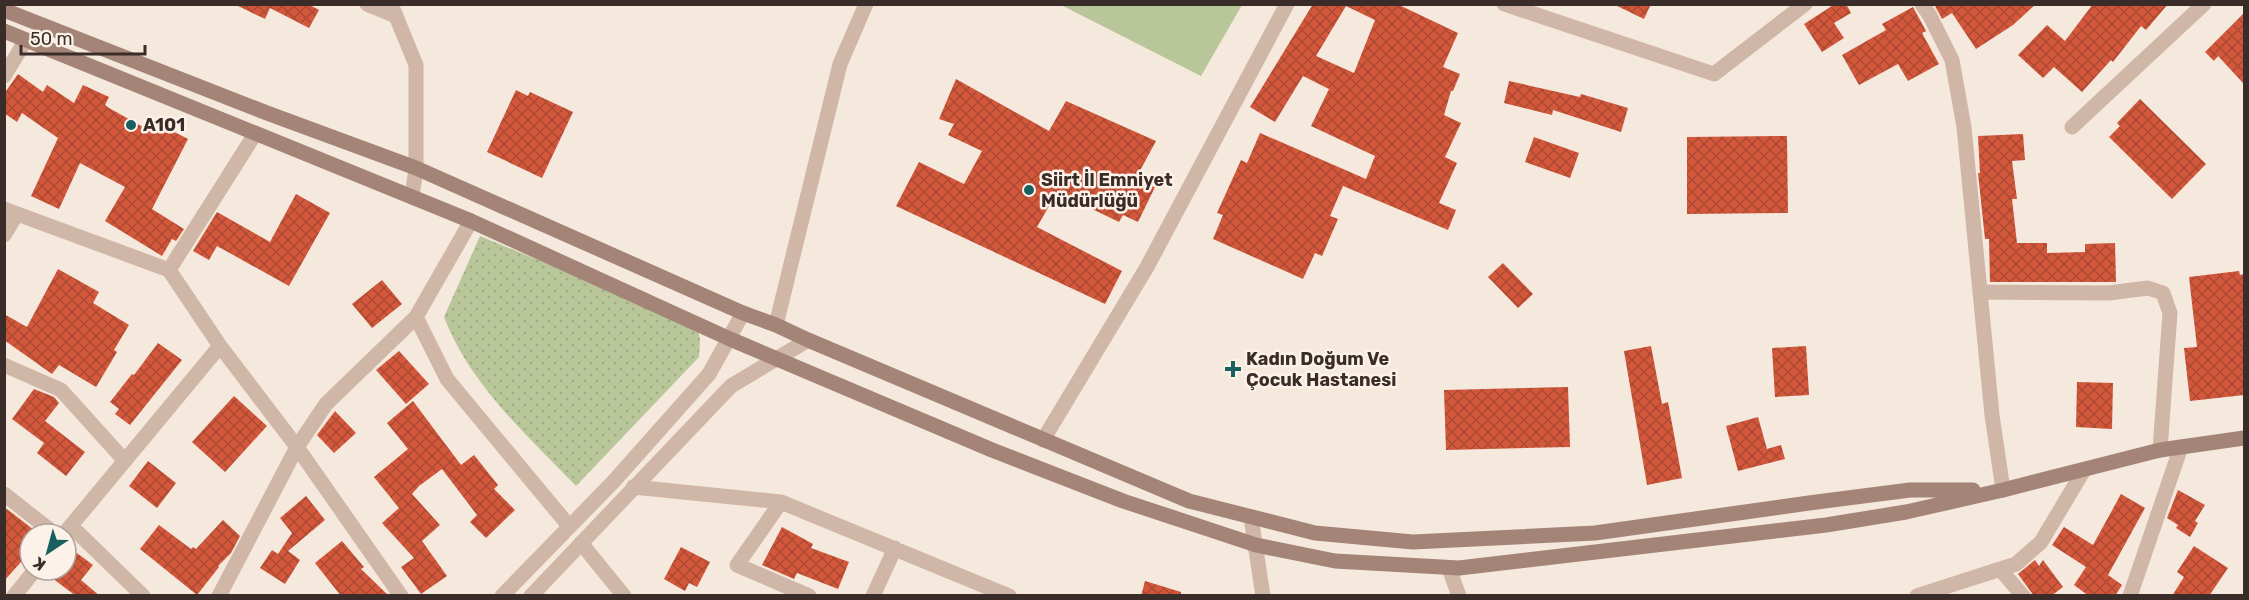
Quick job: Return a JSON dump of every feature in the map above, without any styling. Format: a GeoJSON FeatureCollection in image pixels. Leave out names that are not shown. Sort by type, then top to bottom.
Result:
{"type":"FeatureCollection","features":[{"type":"Feature","properties":{"kind":"main road"},"geometry":{"type":"LineString","coordinates":[[4,10],[267,113],[416,168],[743,313],[1189,501],[1315,533],[1413,542],[1595,533],[1910,490],[2003,490]]}},
{"type":"Feature","properties":{"kind":"main road"},"geometry":{"type":"LineString","coordinates":[[4,31],[471,221],[730,339],[992,450],[1123,501],[1256,545],[1335,561],[1449,568],[1522,562],[1826,525],[1906,512],[2160,450],[2244,438]]}},
{"type":"Feature","properties":{"kind":"street"},"geometry":{"type":"LineString","coordinates":[[367,4],[394,10],[416,65],[416,168],[411,197]]}},
{"type":"Feature","properties":{"kind":"street"},"geometry":{"type":"LineString","coordinates":[[776,325],[840,64],[866,4]]}},
{"type":"Feature","properties":{"kind":"street"},"geometry":{"type":"LineString","coordinates":[[1043,440],[1147,267],[1287,4]]}},
{"type":"Feature","properties":{"kind":"street"},"geometry":{"type":"LineString","coordinates":[[1504,4],[1714,74],[1805,4]]}},
{"type":"Feature","properties":{"kind":"street"},"geometry":{"type":"LineString","coordinates":[[1922,4],[1952,60],[1965,127],[1992,415],[2003,490]]}},
{"type":"Feature","properties":{"kind":"street"},"geometry":{"type":"LineString","coordinates":[[2072,127],[2204,4]]}},
{"type":"Feature","properties":{"kind":"street"},"geometry":{"type":"LineString","coordinates":[[4,76],[26,40]]}},
{"type":"Feature","properties":{"kind":"street"},"geometry":{"type":"LineString","coordinates":[[169,270],[255,134]]}},
{"type":"Feature","properties":{"kind":"street"},"geometry":{"type":"LineString","coordinates":[[4,235],[11,212],[169,270],[220,346],[297,447],[401,596]]}},
{"type":"Feature","properties":{"kind":"street"},"geometry":{"type":"LineString","coordinates":[[219,596],[297,447],[326,404],[417,317],[471,221]]}},
{"type":"Feature","properties":{"kind":"street"},"geometry":{"type":"LineString","coordinates":[[1981,292],[2109,292],[2148,288],[2163,293],[2170,313],[2160,450]]}},
{"type":"Feature","properties":{"kind":"street"},"geometry":{"type":"LineString","coordinates":[[502,596],[614,481],[709,374],[743,313]]}},
{"type":"Feature","properties":{"kind":"street"},"geometry":{"type":"LineString","coordinates":[[417,317],[447,379],[569,526]]}},
{"type":"Feature","properties":{"kind":"street"},"geometry":{"type":"LineString","coordinates":[[531,596],[731,386],[808,340]]}},
{"type":"Feature","properties":{"kind":"street"},"geometry":{"type":"LineString","coordinates":[[75,522],[220,346]]}},
{"type":"Feature","properties":{"kind":"street"},"geometry":{"type":"LineString","coordinates":[[4,365],[61,390],[125,461]]}},
{"type":"Feature","properties":{"kind":"street"},"geometry":{"type":"LineString","coordinates":[[2130,596],[2181,447]]}},
{"type":"Feature","properties":{"kind":"street"},"geometry":{"type":"LineString","coordinates":[[1917,596],[2016,564],[2041,542],[2084,470]]}},
{"type":"Feature","properties":{"kind":"street"},"geometry":{"type":"LineString","coordinates":[[633,487],[781,502],[1009,596]]}},
{"type":"Feature","properties":{"kind":"street"},"geometry":{"type":"LineString","coordinates":[[4,494],[40,522]]}},
{"type":"Feature","properties":{"kind":"street"},"geometry":{"type":"LineString","coordinates":[[781,502],[737,565],[809,596]]}},
{"type":"Feature","properties":{"kind":"street"},"geometry":{"type":"LineString","coordinates":[[1251,517],[1263,596]]}},
{"type":"Feature","properties":{"kind":"street"},"geometry":{"type":"LineString","coordinates":[[78,539],[143,596]]}},
{"type":"Feature","properties":{"kind":"street"},"geometry":{"type":"LineString","coordinates":[[580,543],[624,596]]}},
{"type":"Feature","properties":{"kind":"street"},"geometry":{"type":"LineString","coordinates":[[873,596],[894,548]]}},
{"type":"Feature","properties":{"kind":"street"},"geometry":{"type":"LineString","coordinates":[[1449,568],[1459,596]]}},
{"type":"Feature","properties":{"kind":"street"},"geometry":{"type":"LineString","coordinates":[[2000,569],[2023,596]]}},
{"type":"Feature","properties":{"kind":"street"},"geometry":{"type":"LineString","coordinates":[[14,596],[25,582]]}},
{"type":"Feature","properties":{"kind":"green space"},"geometry":{"type":"Polygon","coordinates":[[[1061,5],[1242,5],[1201,76],[1061,5]]]}},
{"type":"Feature","properties":{"kind":"green space"},"geometry":{"type":"Polygon","coordinates":[[[480,236],[686,321],[698,330],[699,357],[576,486],[501,408],[484,387],[455,342],[444,317],[480,236]]]}},
{"type":"Feature","properties":{"kind":"building"},"geometry":{"type":"Polygon","coordinates":[[[234,4],[308,4],[319,10],[309,28],[270,8],[265,19],[234,4]]]}},
{"type":"Feature","properties":{"kind":"building"},"geometry":{"type":"Polygon","coordinates":[[[1313,4],[1397,4],[1458,33],[1443,67],[1460,74],[1451,91],[1444,115],[1461,123],[1445,157],[1457,163],[1439,203],[1456,210],[1448,230],[1343,186],[1330,216],[1338,219],[1322,256],[1315,253],[1303,279],[1213,239],[1223,215],[1217,213],[1241,160],[1247,163],[1260,133],[1366,179],[1375,156],[1311,126],[1329,89],[1303,76],[1275,122],[1250,107],[1313,4]],[[1346,6],[1316,56],[1354,73],[1375,20],[1346,6]]]}},
{"type":"Feature","properties":{"kind":"building"},"geometry":{"type":"Polygon","coordinates":[[[1613,4],[1651,4],[1644,19],[1613,4]]]}},
{"type":"Feature","properties":{"kind":"building"},"geometry":{"type":"Polygon","coordinates":[[[1835,4],[1846,4],[1851,13],[1834,23],[1844,38],[1822,52],[1804,24],[1835,4]]]}},
{"type":"Feature","properties":{"kind":"building"},"geometry":{"type":"Polygon","coordinates":[[[1934,4],[2036,4],[2013,25],[1976,49],[1952,13],[1942,19],[1934,4]]]}},
{"type":"Feature","properties":{"kind":"building"},"geometry":{"type":"Polygon","coordinates":[[[2093,4],[2168,4],[2146,30],[2141,26],[2113,62],[2111,60],[2082,92],[2054,67],[2043,78],[2018,55],[2047,25],[2065,41],[2093,4]]]}},
{"type":"Feature","properties":{"kind":"building"},"geometry":{"type":"Polygon","coordinates":[[[1913,7],[1926,31],[1922,33],[1939,64],[1908,81],[1898,64],[1859,85],[1842,55],[1886,30],[1882,24],[1913,7]]]}},
{"type":"Feature","properties":{"kind":"building"},"geometry":{"type":"Polygon","coordinates":[[[2244,13],[2244,84],[2218,56],[2214,61],[2205,52],[2244,13]]]}},
{"type":"Feature","properties":{"kind":"building"},"geometry":{"type":"Polygon","coordinates":[[[18,74],[43,92],[47,85],[74,103],[83,85],[109,97],[105,105],[152,132],[157,123],[188,139],[152,209],[184,229],[176,241],[172,239],[162,256],[105,221],[125,187],[80,163],[59,209],[31,196],[58,138],[22,113],[17,122],[4,113],[4,94],[18,74]]]}},
{"type":"Feature","properties":{"kind":"building","name":"Siirt İl Emniyet Müdürlüğü"},"geometry":{"type":"Polygon","coordinates":[[[956,79],[1049,131],[1066,101],[1156,141],[1136,178],[1155,187],[1138,222],[1123,215],[1119,222],[1057,192],[1037,227],[1122,271],[1105,304],[896,206],[919,162],[964,184],[982,151],[948,135],[954,124],[939,119],[956,79]]]}},
{"type":"Feature","properties":{"kind":"building"},"geometry":{"type":"Polygon","coordinates":[[[1509,81],[1580,97],[1581,94],[1628,108],[1621,132],[1553,110],[1552,115],[1504,103],[1509,81]]]}},
{"type":"Feature","properties":{"kind":"building"},"geometry":{"type":"Polygon","coordinates":[[[516,90],[528,96],[530,92],[573,112],[542,178],[487,152],[516,90]]]}},
{"type":"Feature","properties":{"kind":"building"},"geometry":{"type":"Polygon","coordinates":[[[2140,99],[2206,164],[2172,199],[2109,137],[2120,126],[2117,123],[2140,99]]]}},
{"type":"Feature","properties":{"kind":"building"},"geometry":{"type":"Polygon","coordinates":[[[2023,134],[2025,160],[2012,161],[2017,199],[2012,199],[2017,243],[2047,243],[2047,253],[2085,252],[2085,244],[2115,243],[2116,282],[1990,282],[1989,239],[1985,239],[1978,173],[1980,173],[1978,136],[2023,134]]]}},
{"type":"Feature","properties":{"kind":"building"},"geometry":{"type":"Polygon","coordinates":[[[1787,136],[1788,213],[1687,214],[1687,137],[1787,136]]]}},
{"type":"Feature","properties":{"kind":"building"},"geometry":{"type":"Polygon","coordinates":[[[1534,137],[1579,153],[1570,178],[1525,162],[1534,137]]]}},
{"type":"Feature","properties":{"kind":"building"},"geometry":{"type":"Polygon","coordinates":[[[296,194],[330,213],[289,286],[217,246],[209,260],[193,251],[217,212],[270,242],[296,194]]]}},
{"type":"Feature","properties":{"kind":"building"},"geometry":{"type":"Polygon","coordinates":[[[1503,263],[1533,294],[1518,308],[1488,277],[1503,263]]]}},
{"type":"Feature","properties":{"kind":"building"},"geometry":{"type":"Polygon","coordinates":[[[58,269],[99,292],[93,303],[129,325],[114,350],[117,352],[96,387],[59,365],[52,374],[4,340],[4,314],[27,327],[58,269]]]}},
{"type":"Feature","properties":{"kind":"building"},"geometry":{"type":"Polygon","coordinates":[[[2239,271],[2240,275],[2244,274],[2244,395],[2190,401],[2184,348],[2197,347],[2189,277],[2239,271]]]}},
{"type":"Feature","properties":{"kind":"building"},"geometry":{"type":"Polygon","coordinates":[[[382,280],[402,304],[372,328],[352,304],[382,280]]]}},
{"type":"Feature","properties":{"kind":"building"},"geometry":{"type":"Polygon","coordinates":[[[158,343],[182,360],[130,425],[115,414],[119,409],[110,402],[158,343]]]}},
{"type":"Feature","properties":{"kind":"building"},"geometry":{"type":"Polygon","coordinates":[[[1651,346],[1662,404],[1668,402],[1682,478],[1647,485],[1624,351],[1651,346]]]}},
{"type":"Feature","properties":{"kind":"building"},"geometry":{"type":"Polygon","coordinates":[[[1806,346],[1809,395],[1775,397],[1772,348],[1806,346]]]}},
{"type":"Feature","properties":{"kind":"building"},"geometry":{"type":"Polygon","coordinates":[[[399,351],[429,384],[406,404],[376,370],[399,351]]]}},
{"type":"Feature","properties":{"kind":"building"},"geometry":{"type":"Polygon","coordinates":[[[2077,382],[2113,383],[2112,429],[2076,427],[2077,382]]]}},
{"type":"Feature","properties":{"kind":"building"},"geometry":{"type":"Polygon","coordinates":[[[1568,387],[1570,447],[1446,450],[1444,390],[1568,387]]]}},
{"type":"Feature","properties":{"kind":"building"},"geometry":{"type":"Polygon","coordinates":[[[34,389],[54,397],[59,403],[45,421],[85,452],[66,476],[37,453],[44,443],[12,419],[34,389]]]}},
{"type":"Feature","properties":{"kind":"building"},"geometry":{"type":"Polygon","coordinates":[[[234,396],[267,426],[225,472],[192,442],[234,396]]]}},
{"type":"Feature","properties":{"kind":"building"},"geometry":{"type":"Polygon","coordinates":[[[413,401],[461,465],[474,455],[498,485],[494,489],[515,510],[486,538],[470,522],[477,515],[442,469],[419,486],[412,494],[440,525],[422,541],[447,576],[421,594],[401,567],[414,558],[382,523],[399,508],[374,477],[408,449],[387,423],[413,401]]]}},
{"type":"Feature","properties":{"kind":"building"},"geometry":{"type":"Polygon","coordinates":[[[335,411],[356,433],[334,453],[317,435],[335,411]]]}},
{"type":"Feature","properties":{"kind":"building"},"geometry":{"type":"Polygon","coordinates":[[[1758,417],[1767,449],[1781,445],[1785,459],[1738,471],[1726,426],[1758,417]]]}},
{"type":"Feature","properties":{"kind":"building"},"geometry":{"type":"Polygon","coordinates":[[[148,461],[176,483],[157,508],[129,486],[148,461]]]}},
{"type":"Feature","properties":{"kind":"building"},"geometry":{"type":"Polygon","coordinates":[[[2178,490],[2205,505],[2195,521],[2198,523],[2190,537],[2176,528],[2178,525],[2167,518],[2178,490]]]}},
{"type":"Feature","properties":{"kind":"building"},"geometry":{"type":"Polygon","coordinates":[[[2121,494],[2145,508],[2108,575],[2122,585],[2115,596],[2089,596],[2074,585],[2086,567],[2052,545],[2064,527],[2093,545],[2121,494]]]}},
{"type":"Feature","properties":{"kind":"building"},"geometry":{"type":"Polygon","coordinates":[[[306,496],[325,520],[288,551],[300,560],[285,584],[260,568],[272,550],[278,554],[292,533],[280,518],[306,496]]]}},
{"type":"Feature","properties":{"kind":"building"},"geometry":{"type":"Polygon","coordinates":[[[7,509],[24,522],[18,522],[18,565],[4,581],[4,511],[7,509]]]}},
{"type":"Feature","properties":{"kind":"building"},"geometry":{"type":"Polygon","coordinates":[[[223,520],[240,536],[231,553],[218,566],[197,595],[140,549],[159,525],[191,549],[193,547],[196,549],[223,520]]]}},
{"type":"Feature","properties":{"kind":"building"},"geometry":{"type":"Polygon","coordinates":[[[782,527],[813,544],[811,548],[849,562],[838,589],[797,573],[794,579],[762,565],[782,527]]]}},
{"type":"Feature","properties":{"kind":"building"},"geometry":{"type":"Polygon","coordinates":[[[342,541],[364,567],[361,569],[389,596],[341,596],[315,563],[342,541]]]}},
{"type":"Feature","properties":{"kind":"building"},"geometry":{"type":"Polygon","coordinates":[[[2194,546],[2228,568],[2209,596],[2172,596],[2184,577],[2177,572],[2194,546]]]}},
{"type":"Feature","properties":{"kind":"building"},"geometry":{"type":"Polygon","coordinates":[[[681,547],[710,562],[697,587],[689,583],[685,591],[664,579],[681,547]]]}},
{"type":"Feature","properties":{"kind":"building"},"geometry":{"type":"Polygon","coordinates":[[[78,554],[93,565],[81,580],[100,596],[76,596],[57,582],[78,582],[78,554]]]}},
{"type":"Feature","properties":{"kind":"building"},"geometry":{"type":"Polygon","coordinates":[[[2035,560],[2039,566],[2043,560],[2063,587],[2051,596],[2034,596],[2018,574],[2035,560]]]}},
{"type":"Feature","properties":{"kind":"building"},"geometry":{"type":"Polygon","coordinates":[[[1145,581],[1181,592],[1181,596],[1141,596],[1145,581]]]}},
{"type":"Feature","properties":{"kind":"place","name":"A101"},"geometry":{"type":"Point","coordinates":[131,125]}},
{"type":"Feature","properties":{"kind":"place","name":"Siirt İl Emniyet Müdürlüğü"},"geometry":{"type":"Point","coordinates":[1029,190]}},
{"type":"Feature","properties":{"kind":"place","name":"Kadın Doğum Ve Çocuk Hastanesi"},"geometry":{"type":"Point","coordinates":[1233,369]}}]}
